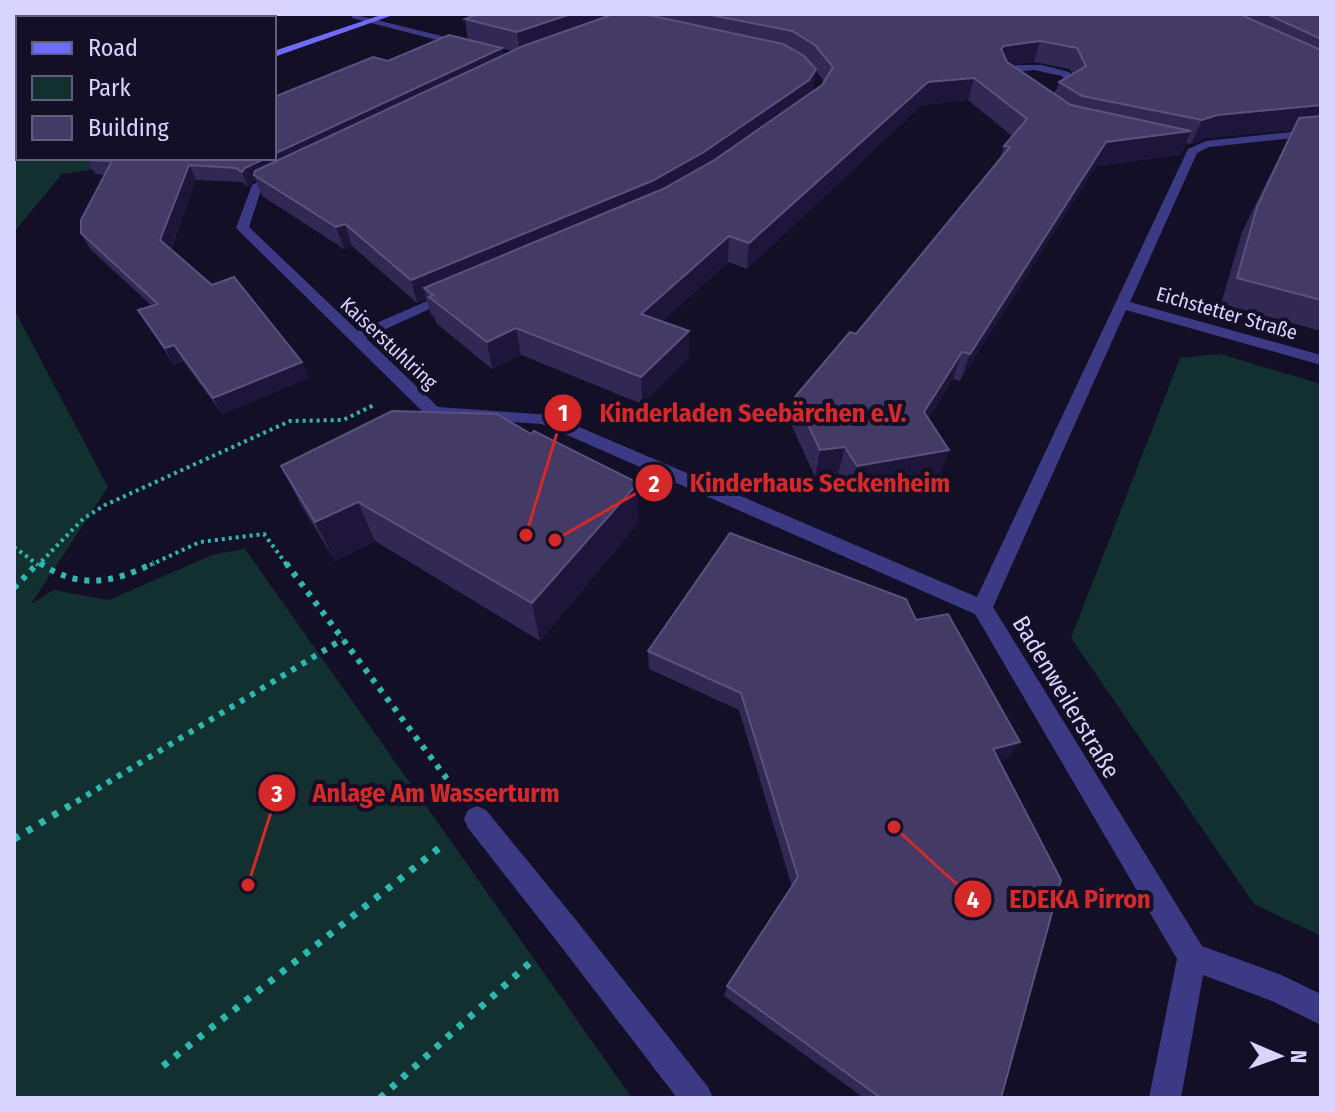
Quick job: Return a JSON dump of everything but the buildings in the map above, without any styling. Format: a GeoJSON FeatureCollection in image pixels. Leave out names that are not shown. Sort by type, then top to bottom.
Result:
{"type":"FeatureCollection","features":[{"type":"Feature","properties":{"kind":"main road"},"geometry":{"type":"LineString","coordinates":[[276,53],[392,14]]}},
{"type":"Feature","properties":{"kind":"main road"},"geometry":{"type":"LineString","coordinates":[[276,43],[358,15]]}},
{"type":"Feature","properties":{"kind":"street"},"geometry":{"type":"LineString","coordinates":[[358,15],[480,49]]}},
{"type":"Feature","properties":{"kind":"street"},"geometry":{"type":"LineString","coordinates":[[1016,88],[1005,80],[1001,72],[1015,67],[1044,68],[1066,74],[1072,85],[1050,98]]}},
{"type":"Feature","properties":{"kind":"street","name":"Badenweilerstraße"},"geometry":{"type":"LineString","coordinates":[[1192,957],[982,608],[1123,305],[1184,149],[1321,132]]}},
{"type":"Feature","properties":{"kind":"street","name":"Kaiserstuhlring"},"geometry":{"type":"LineString","coordinates":[[295,169],[256,188],[242,228],[433,412],[545,419],[982,608]]}},
{"type":"Feature","properties":{"kind":"street"},"geometry":{"type":"LineString","coordinates":[[354,338],[470,288]]}},
{"type":"Feature","properties":{"kind":"street","name":"Eichstetter Straße"},"geometry":{"type":"LineString","coordinates":[[1123,305],[1321,360]]}},
{"type":"Feature","properties":{"kind":"street"},"geometry":{"type":"LineString","coordinates":[[477,819],[697,1098]]}},
{"type":"Feature","properties":{"kind":"street"},"geometry":{"type":"LineString","coordinates":[[1165,1098],[1192,957],[1279,989],[1321,1010]]}},
{"type":"Feature","properties":{"kind":"path"},"geometry":{"type":"LineString","coordinates":[[14,588],[83,519],[105,505],[290,421],[343,420],[408,390]]}},
{"type":"Feature","properties":{"kind":"path"},"geometry":{"type":"LineString","coordinates":[[14,547],[39,564],[89,583],[120,579],[200,542],[264,534],[477,819],[163,1066]]}},
{"type":"Feature","properties":{"kind":"path"},"geometry":{"type":"LineString","coordinates":[[14,839],[343,639]]}},
{"type":"Feature","properties":{"kind":"path"},"geometry":{"type":"LineString","coordinates":[[380,1098],[566,930]]}},
{"type":"Feature","properties":{"kind":"green space"},"geometry":{"type":"Polygon","coordinates":[[[14,153],[16,160],[152,161],[62,174],[14,232],[14,153]]]}},
{"type":"Feature","properties":{"kind":"green space"},"geometry":{"type":"Polygon","coordinates":[[[14,309],[108,487],[31,604],[53,590],[109,600],[212,555],[245,549],[632,1098],[14,1098],[14,309]]]}},
{"type":"Feature","properties":{"kind":"green space"},"geometry":{"type":"Polygon","coordinates":[[[1220,354],[1321,384],[1321,936],[1254,904],[1071,638],[1180,358],[1220,354]]]}},
{"type":"Feature","properties":{"kind":"place","name":"Kinderladen Seebärchen e.V."},"geometry":{"type":"Point","coordinates":[526,535]}},
{"type":"Feature","properties":{"kind":"place","name":"Kinderhaus Seckenheim"},"geometry":{"type":"Point","coordinates":[555,540]}},
{"type":"Feature","properties":{"kind":"place","name":"EDEKA Pirron"},"geometry":{"type":"Point","coordinates":[894,827]}},
{"type":"Feature","properties":{"kind":"place","name":"Anlage Am Wasserturm"},"geometry":{"type":"Point","coordinates":[248,885]}}]}
